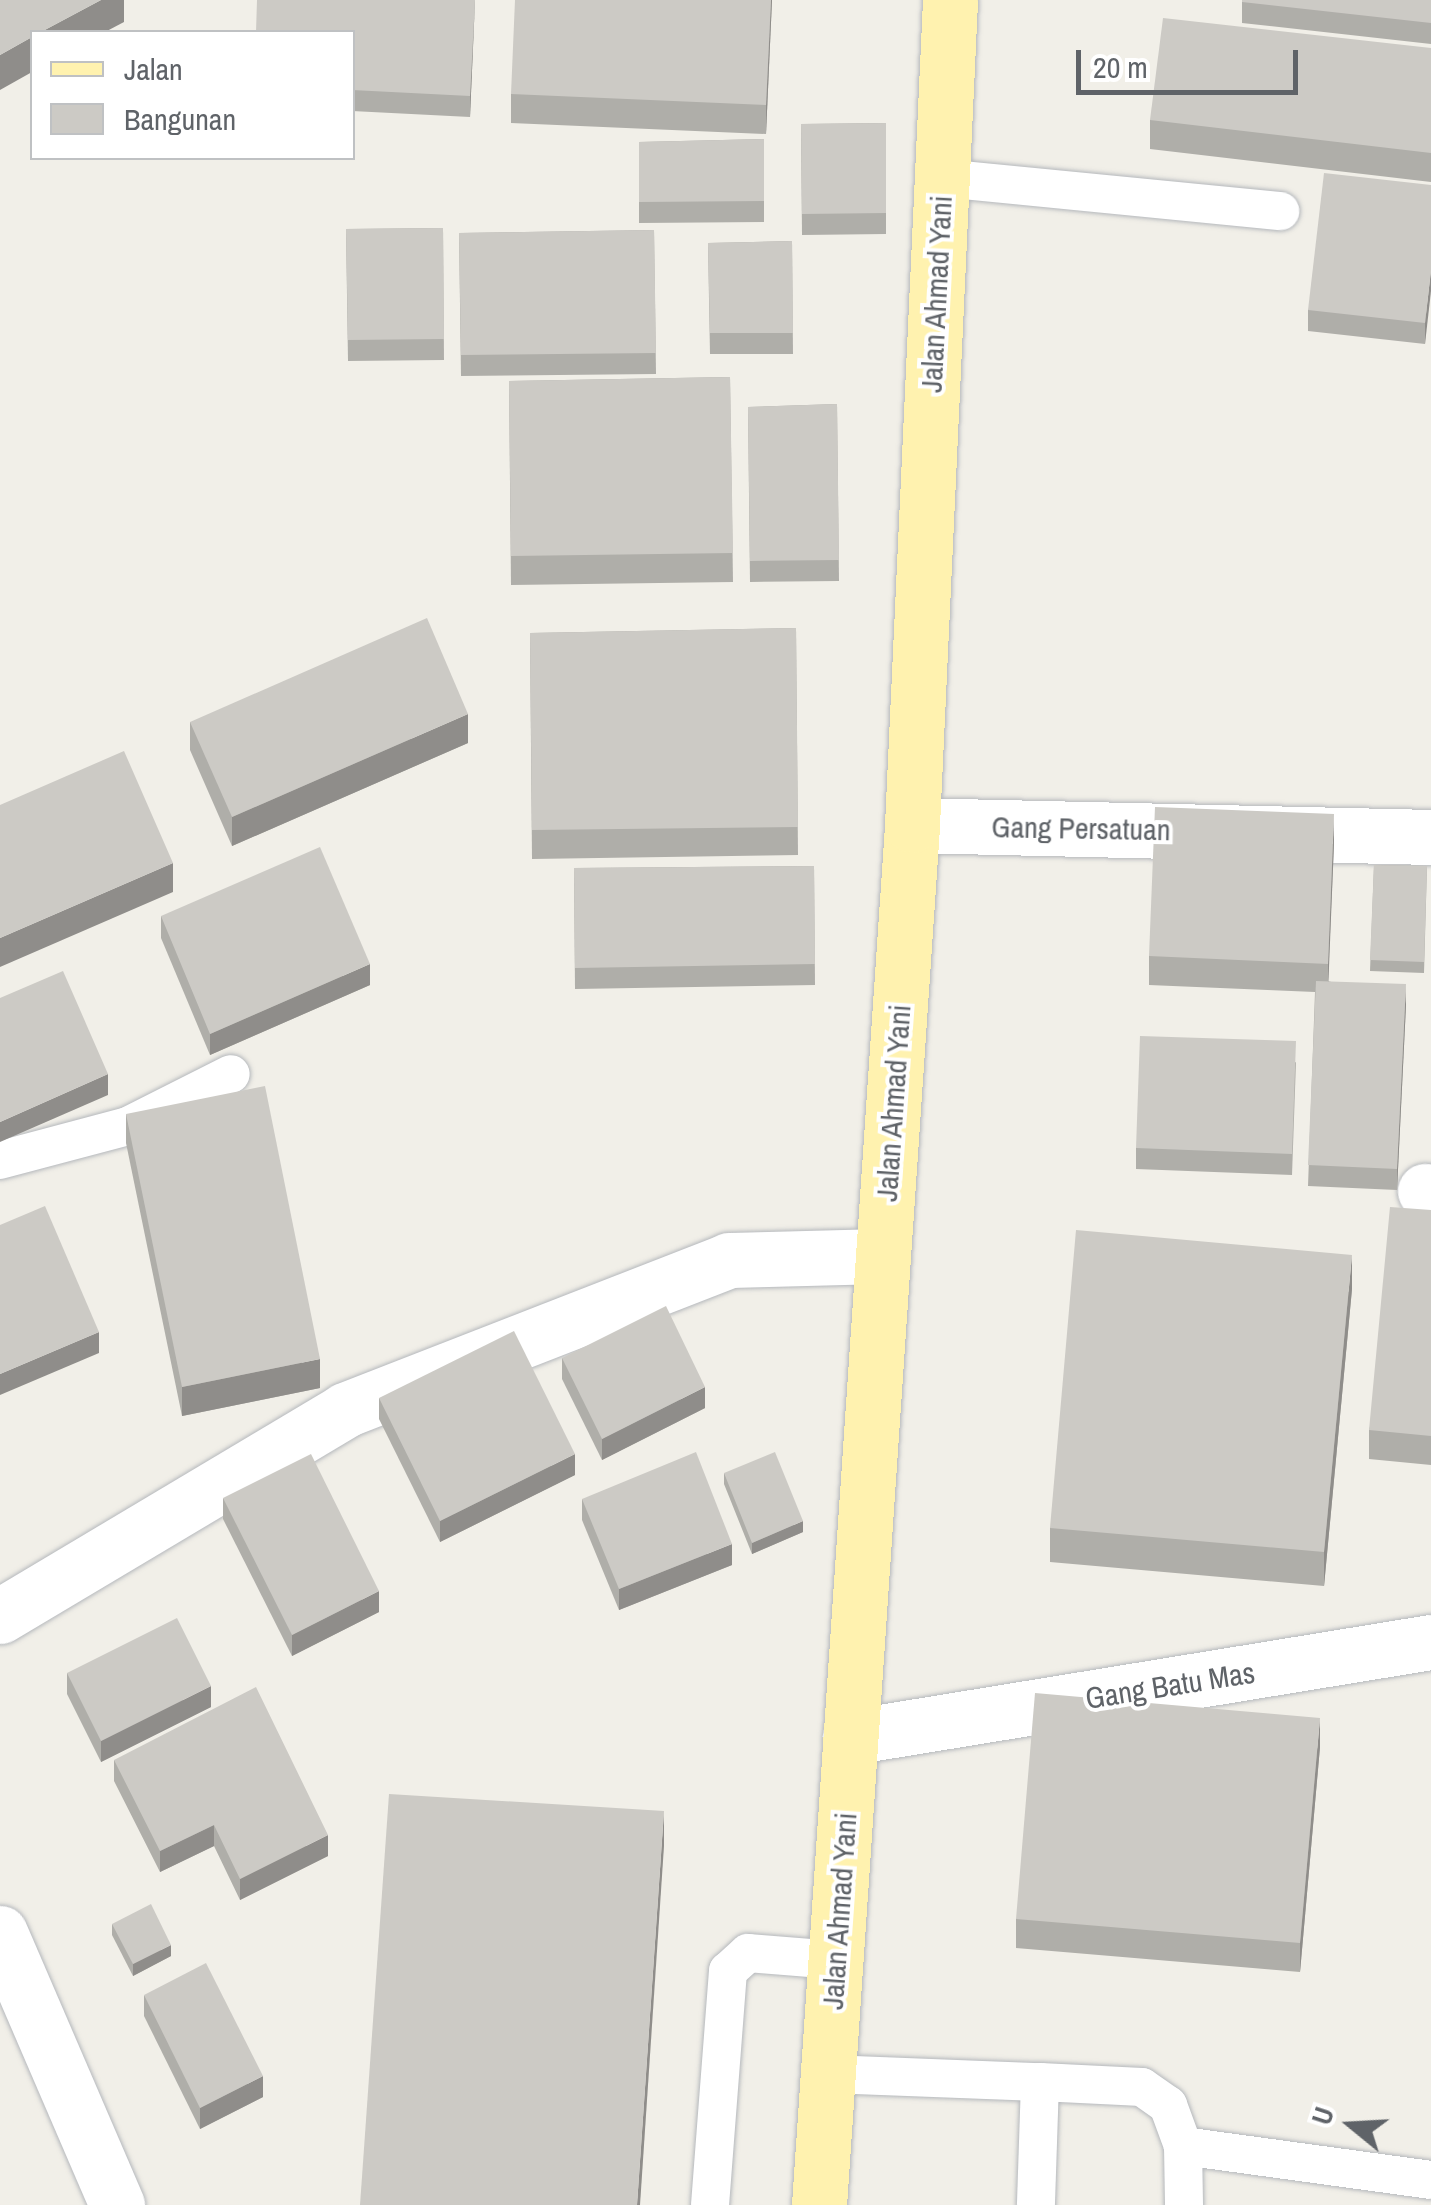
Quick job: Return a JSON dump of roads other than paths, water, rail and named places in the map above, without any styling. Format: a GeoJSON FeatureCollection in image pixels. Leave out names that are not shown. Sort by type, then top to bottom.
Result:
{"type":"FeatureCollection","features":[{"type":"Feature","properties":{"kind":"main road","name":"Jalan Ahmad Yani"},"geometry":{"type":"LineString","coordinates":[[819,2205],[912,824],[950,0]]}},
{"type":"Feature","properties":{"kind":"street","name":"Gang Persatuan"},"geometry":{"type":"LineString","coordinates":[[912,824],[1431,837]]}},
{"type":"Feature","properties":{"kind":"street"},"geometry":{"type":"LineString","coordinates":[[0,1616],[345,1410],[729,1260],[883,1256]]}},
{"type":"Feature","properties":{"kind":"street","name":"Gang Batu Mas"},"geometry":{"type":"LineString","coordinates":[[850,1738],[1431,1642]]}},
{"type":"Feature","properties":{"kind":"street"},"geometry":{"type":"LineString","coordinates":[[0,1933],[116,2205]]}},
{"type":"Feature","properties":{"kind":"lane"},"geometry":{"type":"LineString","coordinates":[[942,178],[1280,211]]}},
{"type":"Feature","properties":{"kind":"lane"},"geometry":{"type":"LineString","coordinates":[[0,1160],[128,1126],[232,1074]]}},
{"type":"Feature","properties":{"kind":"lane"},"geometry":{"type":"LineString","coordinates":[[710,2205],[728,1971],[748,1953],[835,1960]]}},
{"type":"Feature","properties":{"kind":"lane"},"geometry":{"type":"LineString","coordinates":[[828,2074],[1142,2087],[1168,2105],[1184,2146],[1184,2205]]}},
{"type":"Feature","properties":{"kind":"lane"},"geometry":{"type":"LineString","coordinates":[[1036,2205],[1040,2082]]}},
{"type":"Feature","properties":{"kind":"lane"},"geometry":{"type":"LineString","coordinates":[[1184,2146],[1431,2180]]}}]}
